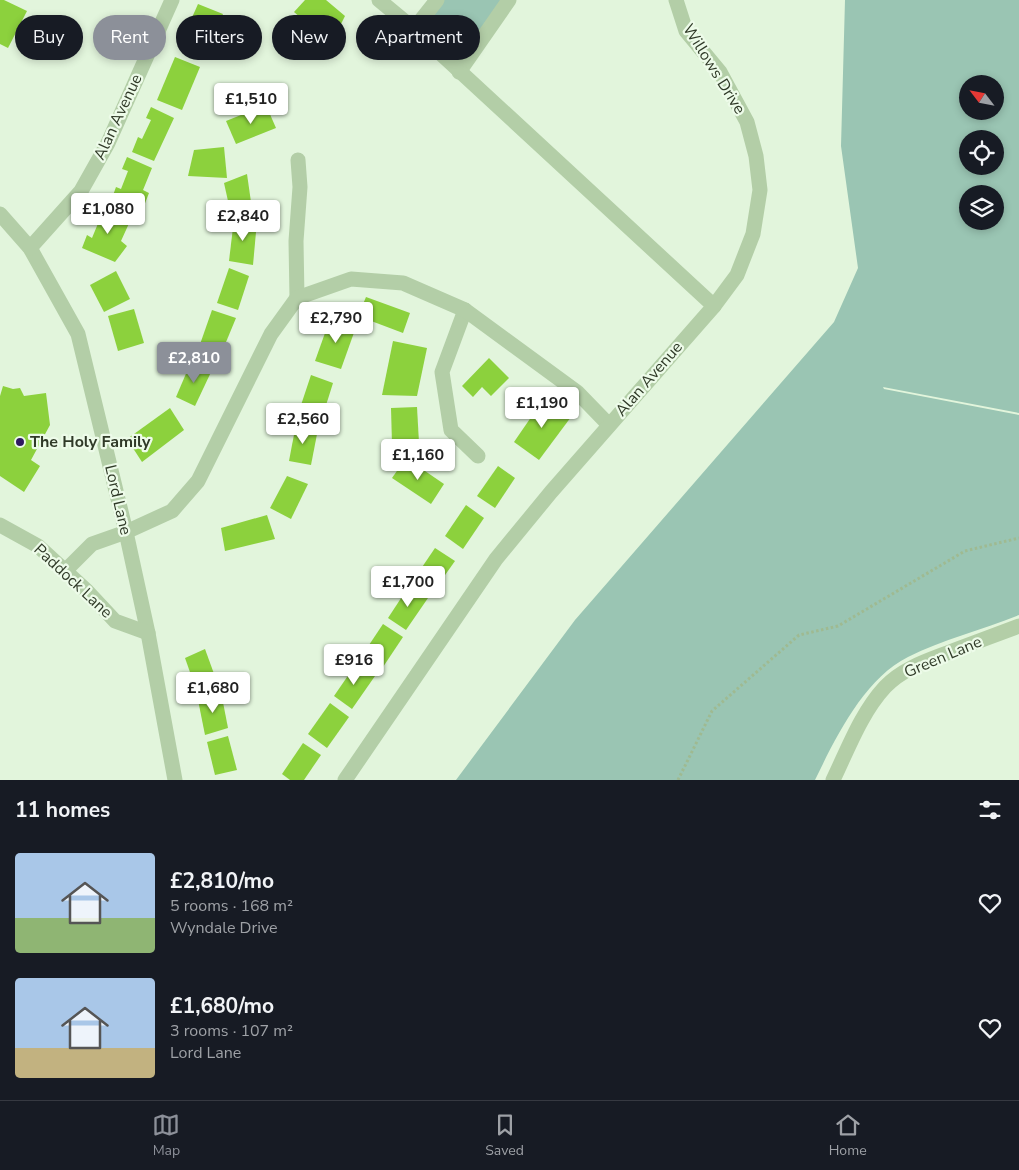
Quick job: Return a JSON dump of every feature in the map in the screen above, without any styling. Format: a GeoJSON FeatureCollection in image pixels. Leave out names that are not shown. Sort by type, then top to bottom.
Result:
{"type":"FeatureCollection","features":[{"type":"Feature","properties":{"kind":"street","name":"Alan Avenue"},"geometry":{"type":"LineString","coordinates":[[30,248],[81,191],[108,143],[172,0]]}},
{"type":"Feature","properties":{"kind":"street"},"geometry":{"type":"LineString","coordinates":[[379,0],[397,15]]}},
{"type":"Feature","properties":{"kind":"street"},"geometry":{"type":"LineString","coordinates":[[425,15],[437,0]]}},
{"type":"Feature","properties":{"kind":"street"},"geometry":{"type":"LineString","coordinates":[[459,72],[509,0]]}},
{"type":"Feature","properties":{"kind":"street","name":"Willows Drive"},"geometry":{"type":"LineString","coordinates":[[676,0],[686,31],[720,72],[747,122],[756,156],[760,190],[753,234],[737,275],[714,306]]}},
{"type":"Feature","properties":{"kind":"street"},"geometry":{"type":"LineString","coordinates":[[446,60],[714,306]]}},
{"type":"Feature","properties":{"kind":"street"},"geometry":{"type":"LineString","coordinates":[[64,571],[92,544],[126,532],[172,511],[198,482],[271,334],[296,298],[296,241],[300,187],[298,160]]}},
{"type":"Feature","properties":{"kind":"street","name":"Lord Lane"},"geometry":{"type":"LineString","coordinates":[[0,214],[30,248],[78,334],[126,532],[148,633],[175,780]]}},
{"type":"Feature","properties":{"kind":"street"},"geometry":{"type":"LineString","coordinates":[[296,298],[351,279],[403,283],[465,310],[577,392],[609,425]]}},
{"type":"Feature","properties":{"kind":"street","name":"Alan Avenue"},"geometry":{"type":"LineString","coordinates":[[345,780],[496,559],[551,492],[714,306]]}},
{"type":"Feature","properties":{"kind":"street"},"geometry":{"type":"LineString","coordinates":[[465,310],[442,372],[451,430],[478,456]]}},
{"type":"Feature","properties":{"kind":"street","name":"Paddock Lane"},"geometry":{"type":"LineString","coordinates":[[0,526],[38,546],[116,621],[148,633]]}},
{"type":"Feature","properties":{"kind":"street","name":"Green Lane"},"geometry":{"type":"LineString","coordinates":[[833,780],[857,730],[885,687],[902,673],[918,664],[1019,626]]}},
{"type":"Feature","properties":{"kind":"path"},"geometry":{"type":"LineString","coordinates":[[678,780],[712,711],[799,635],[838,626],[965,550],[1019,538]]}},
{"type":"Feature","properties":{"kind":"green space"},"geometry":{"type":"Polygon","coordinates":[[[443,0],[502,0],[480,32],[480,15],[432,15],[443,0]]]}},
{"type":"Feature","properties":{"kind":"green space"},"geometry":{"type":"Polygon","coordinates":[[[845,0],[1019,0],[1019,413],[883,387],[884,389],[1019,415],[1019,615],[935,645],[908,657],[892,667],[878,679],[853,711],[832,746],[815,780],[456,780],[575,620],[834,322],[858,268],[841,146],[845,0]]]}},
{"type":"Feature","properties":{"kind":"green space"},"geometry":{"type":"Polygon","coordinates":[[[451,60],[461,60],[457,66],[451,60]]]}},
{"type":"Feature","properties":{"kind":"building"},"geometry":{"type":"Polygon","coordinates":[[[0,0],[4,0],[27,11],[25,15],[15,15],[15,34],[8,48],[0,44],[0,0]]]}},
{"type":"Feature","properties":{"kind":"building"},"geometry":{"type":"Polygon","coordinates":[[[305,0],[326,0],[344,15],[297,15],[294,12],[305,0]]]}},
{"type":"Feature","properties":{"kind":"building"},"geometry":{"type":"Polygon","coordinates":[[[198,4],[223,14],[223,15],[193,15],[198,4]]]}},
{"type":"Feature","properties":{"kind":"building"},"geometry":{"type":"Polygon","coordinates":[[[175,57],[176,60],[182,60],[200,67],[182,110],[157,100],[175,57]]]}},
{"type":"Feature","properties":{"kind":"building"},"geometry":{"type":"Polygon","coordinates":[[[266,105],[276,128],[236,144],[226,121],[266,105]]]}},
{"type":"Feature","properties":{"kind":"building"},"geometry":{"type":"Polygon","coordinates":[[[151,107],[174,118],[154,161],[132,152],[138,137],[142,139],[151,120],[146,118],[151,107]]]}},
{"type":"Feature","properties":{"kind":"building"},"geometry":{"type":"Polygon","coordinates":[[[224,147],[227,178],[188,176],[194,150],[224,147]]]}},
{"type":"Feature","properties":{"kind":"building"},"geometry":{"type":"Polygon","coordinates":[[[127,157],[152,168],[143,190],[149,193],[142,211],[112,198],[116,187],[121,189],[128,171],[122,169],[127,157]]]}},
{"type":"Feature","properties":{"kind":"building"},"geometry":{"type":"Polygon","coordinates":[[[247,174],[251,202],[230,210],[224,183],[247,174]]]}},
{"type":"Feature","properties":{"kind":"building"},"geometry":{"type":"Polygon","coordinates":[[[99,205],[131,219],[121,241],[127,246],[115,262],[82,248],[87,235],[92,238],[99,221],[94,218],[99,205]]]}},
{"type":"Feature","properties":{"kind":"building"},"geometry":{"type":"Polygon","coordinates":[[[234,219],[257,221],[253,265],[229,261],[234,219]]]}},
{"type":"Feature","properties":{"kind":"building"},"geometry":{"type":"Polygon","coordinates":[[[229,268],[249,276],[238,310],[217,303],[229,268]]]}},
{"type":"Feature","properties":{"kind":"building"},"geometry":{"type":"Polygon","coordinates":[[[116,271],[130,299],[104,312],[90,285],[116,271]]]}},
{"type":"Feature","properties":{"kind":"building"},"geometry":{"type":"Polygon","coordinates":[[[366,297],[410,313],[403,333],[358,316],[366,297]]]}},
{"type":"Feature","properties":{"kind":"building"},"geometry":{"type":"Polygon","coordinates":[[[134,309],[144,343],[118,351],[108,316],[134,309]]]}},
{"type":"Feature","properties":{"kind":"building"},"geometry":{"type":"Polygon","coordinates":[[[212,310],[236,318],[219,359],[198,350],[212,310]]]}},
{"type":"Feature","properties":{"kind":"building"},"geometry":{"type":"Polygon","coordinates":[[[330,319],[356,327],[341,369],[315,361],[330,319]]]}},
{"type":"Feature","properties":{"kind":"building"},"geometry":{"type":"Polygon","coordinates":[[[393,341],[427,348],[417,396],[382,395],[393,341]]]}},
{"type":"Feature","properties":{"kind":"building"},"geometry":{"type":"Polygon","coordinates":[[[489,358],[509,378],[491,396],[482,387],[473,397],[462,386],[489,358]]]}},
{"type":"Feature","properties":{"kind":"building"},"geometry":{"type":"Polygon","coordinates":[[[191,362],[212,370],[195,406],[176,397],[191,362]]]}},
{"type":"Feature","properties":{"kind":"building"},"geometry":{"type":"Polygon","coordinates":[[[311,375],[333,383],[322,418],[299,411],[311,375]]]}},
{"type":"Feature","properties":{"kind":"building","name":"The Holy Family"},"geometry":{"type":"Polygon","coordinates":[[[3,386],[13,389],[20,388],[24,396],[46,393],[50,425],[31,460],[40,466],[24,492],[0,476],[0,396],[3,386]]]}},
{"type":"Feature","properties":{"kind":"building"},"geometry":{"type":"Polygon","coordinates":[[[545,397],[571,417],[539,460],[514,442],[545,397]]]}},
{"type":"Feature","properties":{"kind":"building"},"geometry":{"type":"Polygon","coordinates":[[[417,407],[419,443],[392,444],[391,408],[417,407]]]}},
{"type":"Feature","properties":{"kind":"building"},"geometry":{"type":"Polygon","coordinates":[[[170,408],[184,430],[142,462],[127,439],[170,408]]]}},
{"type":"Feature","properties":{"kind":"building"},"geometry":{"type":"Polygon","coordinates":[[[296,424],[318,429],[311,465],[289,461],[296,424]]]}},
{"type":"Feature","properties":{"kind":"building"},"geometry":{"type":"Polygon","coordinates":[[[406,458],[444,484],[431,504],[392,478],[406,458]]]}},
{"type":"Feature","properties":{"kind":"building"},"geometry":{"type":"Polygon","coordinates":[[[498,466],[515,478],[495,508],[477,496],[498,466]]]}},
{"type":"Feature","properties":{"kind":"building"},"geometry":{"type":"Polygon","coordinates":[[[287,476],[308,484],[291,519],[270,508],[287,476]]]}},
{"type":"Feature","properties":{"kind":"building"},"geometry":{"type":"Polygon","coordinates":[[[466,505],[484,518],[463,549],[445,536],[466,505]]]}},
{"type":"Feature","properties":{"kind":"building"},"geometry":{"type":"Polygon","coordinates":[[[267,515],[275,539],[225,551],[221,528],[267,515]]]}},
{"type":"Feature","properties":{"kind":"building"},"geometry":{"type":"Polygon","coordinates":[[[435,548],[455,561],[433,592],[414,579],[435,548]]]}},
{"type":"Feature","properties":{"kind":"building"},"geometry":{"type":"Polygon","coordinates":[[[409,586],[428,598],[406,630],[388,618],[409,586]]]}},
{"type":"Feature","properties":{"kind":"building"},"geometry":{"type":"Polygon","coordinates":[[[383,624],[403,637],[381,670],[361,657],[383,624]]]}},
{"type":"Feature","properties":{"kind":"building"},"geometry":{"type":"Polygon","coordinates":[[[205,649],[217,682],[197,692],[185,658],[205,649]]]}},
{"type":"Feature","properties":{"kind":"building"},"geometry":{"type":"Polygon","coordinates":[[[356,664],[375,676],[352,709],[334,696],[356,664]]]}},
{"type":"Feature","properties":{"kind":"building"},"geometry":{"type":"Polygon","coordinates":[[[221,692],[228,728],[205,735],[198,700],[221,692]]]}},
{"type":"Feature","properties":{"kind":"building"},"geometry":{"type":"Polygon","coordinates":[[[330,703],[349,717],[327,748],[308,734],[330,703]]]}},
{"type":"Feature","properties":{"kind":"building"},"geometry":{"type":"Polygon","coordinates":[[[228,736],[237,770],[215,775],[207,742],[228,736]]]}},
{"type":"Feature","properties":{"kind":"building"},"geometry":{"type":"Polygon","coordinates":[[[303,743],[321,755],[304,780],[290,780],[282,774],[303,743]]]}},
{"type":"Feature","properties":{"kind":"place","name":"The Holy Family"},"geometry":{"type":"Point","coordinates":[20,442]}}]}
